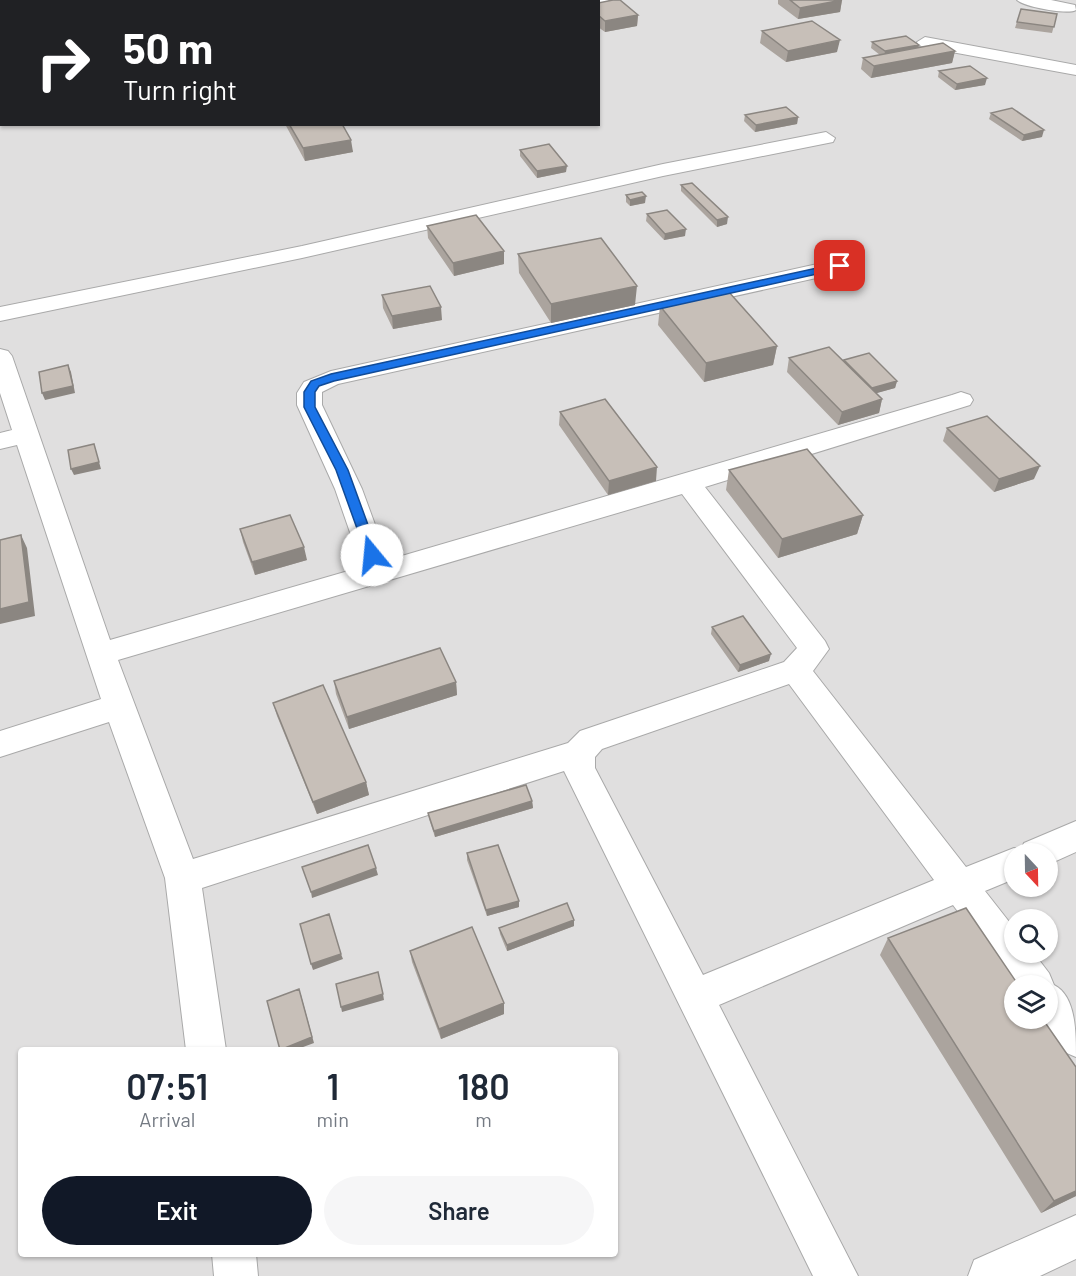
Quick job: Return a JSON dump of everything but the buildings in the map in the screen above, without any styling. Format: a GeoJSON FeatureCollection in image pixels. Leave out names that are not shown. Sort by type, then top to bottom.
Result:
{"type":"FeatureCollection","features":[{"type":"Feature","properties":{"kind":"street"},"geometry":{"type":"LineString","coordinates":[[1025,0],[1069,8]]}},
{"type":"Feature","properties":{"kind":"street"},"geometry":{"type":"LineString","coordinates":[[925,42],[1076,70]]}},
{"type":"Feature","properties":{"kind":"street"},"geometry":{"type":"LineString","coordinates":[[0,314],[302,252],[663,170],[826,138]]}},
{"type":"Feature","properties":{"kind":"street"},"geometry":{"type":"LineString","coordinates":[[378,573],[342,470],[309,407],[309,392],[315,384],[331,378],[840,266]]}},
{"type":"Feature","properties":{"kind":"street"},"geometry":{"type":"LineString","coordinates":[[0,356],[13,437],[100,654],[183,878],[206,1047]]}},
{"type":"Feature","properties":{"kind":"street"},"geometry":{"type":"LineString","coordinates":[[100,654],[688,483],[961,400]]}},
{"type":"Feature","properties":{"kind":"street"},"geometry":{"type":"LineString","coordinates":[[183,878],[579,753],[591,740],[795,670],[814,649],[688,483]]}},
{"type":"Feature","properties":{"kind":"street"},"geometry":{"type":"LineString","coordinates":[[795,670],[1028,975]]}},
{"type":"Feature","properties":{"kind":"street"},"geometry":{"type":"LineString","coordinates":[[0,744],[120,706]]}},
{"type":"Feature","properties":{"kind":"street"},"geometry":{"type":"LineString","coordinates":[[579,753],[579,768],[836,1276]]}},
{"type":"Feature","properties":{"kind":"street"},"geometry":{"type":"LineString","coordinates":[[1058,844],[1076,836]]}},
{"type":"Feature","properties":{"kind":"street"},"geometry":{"type":"LineString","coordinates":[[694,996],[1004,867]]}},
{"type":"Feature","properties":{"kind":"street"},"geometry":{"type":"LineString","coordinates":[[1058,1014],[1076,1038]]}},
{"type":"Feature","properties":{"kind":"street"},"geometry":{"type":"LineString","coordinates":[[990,1276],[1076,1237]]}},
{"type":"Feature","properties":{"kind":"street"},"geometry":{"type":"LineString","coordinates":[[234,1257],[236,1276]]}},
{"type":"Feature","properties":{"kind":"shaded area"},"geometry":{"type":"Polygon","coordinates":[[[600,0],[1076,0],[1076,1276],[0,1276],[0,126],[600,126],[600,0]]]}},
{"type":"Feature","properties":{"kind":"route"},"geometry":{"type":"LineString","coordinates":[[372,555],[342,470],[309,407],[309,392],[315,384],[331,378],[840,266]]}}]}
